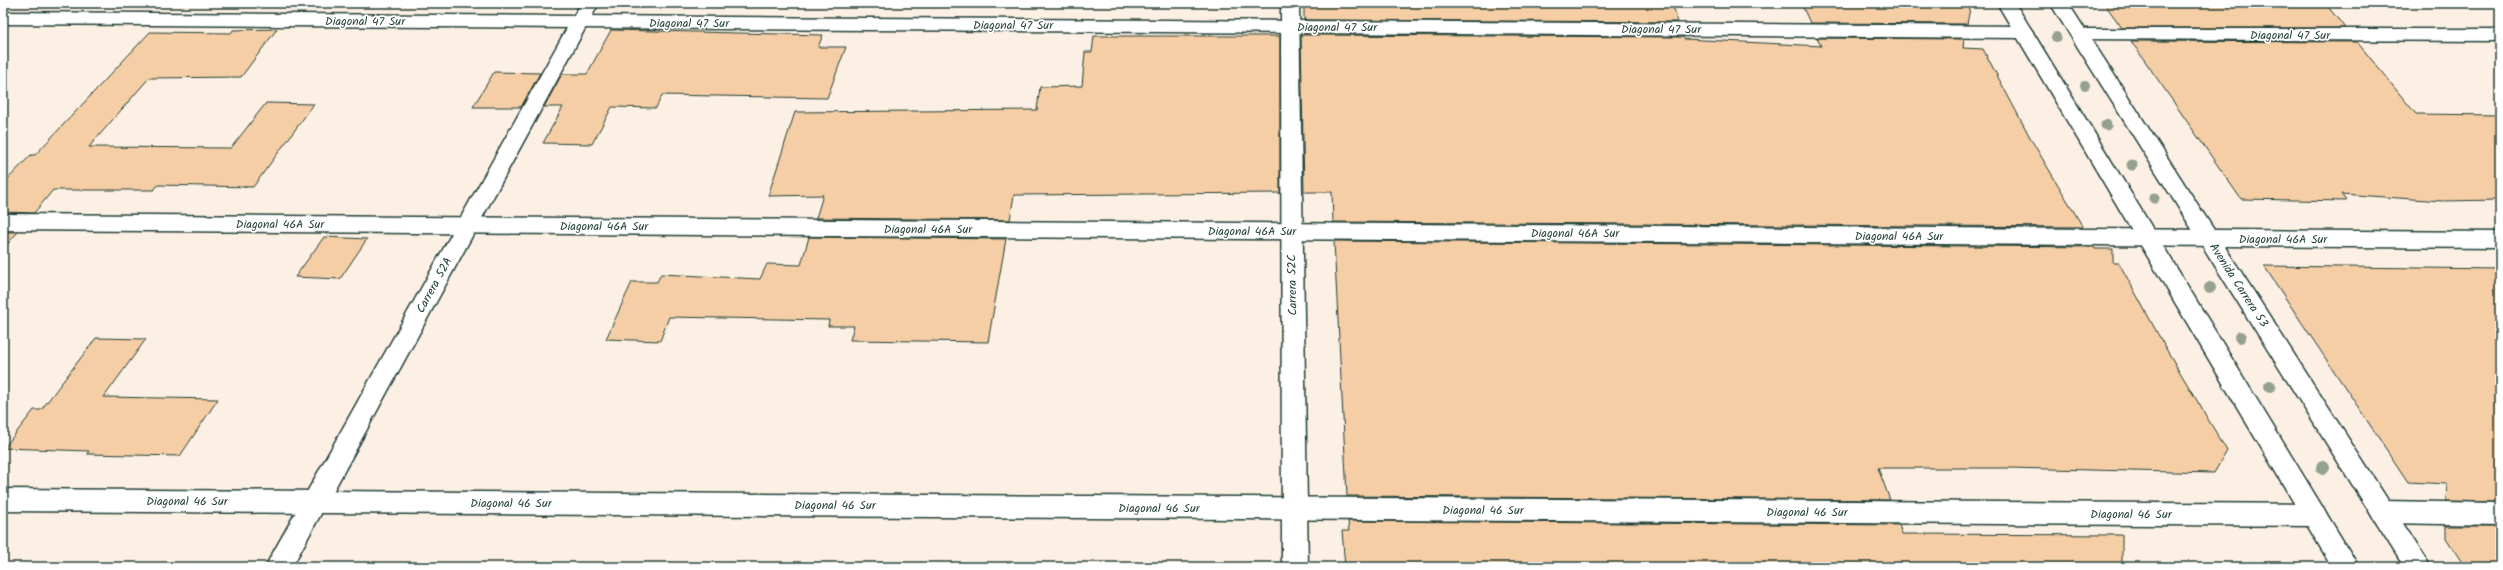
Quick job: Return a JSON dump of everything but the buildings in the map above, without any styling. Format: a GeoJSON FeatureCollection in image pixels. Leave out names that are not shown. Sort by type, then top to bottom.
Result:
{"type":"FeatureCollection","features":[{"type":"Feature","properties":{"kind":"street","name":"Carrera 52A"},"geometry":{"type":"LineString","coordinates":[[278,567],[590,3]]}},
{"type":"Feature","properties":{"kind":"street","name":"Carrera 52C"},"geometry":{"type":"LineString","coordinates":[[1290,3],[1295,567]]}},
{"type":"Feature","properties":{"kind":"street"},"geometry":{"type":"LineString","coordinates":[[2006,3],[2346,567]]}},
{"type":"Feature","properties":{"kind":"street","name":"Avenida Carrera 53"},"geometry":{"type":"LineString","coordinates":[[2059,3],[2418,567]]}},
{"type":"Feature","properties":{"kind":"street","name":"Diagonal 47 Sur"},"geometry":{"type":"LineString","coordinates":[[3,18],[2024,32]]}},
{"type":"Feature","properties":{"kind":"street","name":"Diagonal 47 Sur"},"geometry":{"type":"LineString","coordinates":[[2080,35],[2500,36]]}},
{"type":"Feature","properties":{"kind":"street","name":"Diagonal 46A Sur"},"geometry":{"type":"LineString","coordinates":[[3,222],[2500,240]]}},
{"type":"Feature","properties":{"kind":"street","name":"Diagonal 46 Sur"},"geometry":{"type":"LineString","coordinates":[[3,500],[2314,515]]}},
{"type":"Feature","properties":{"kind":"street"},"geometry":{"type":"LineString","coordinates":[[2383,512],[2500,514]]}}]}
